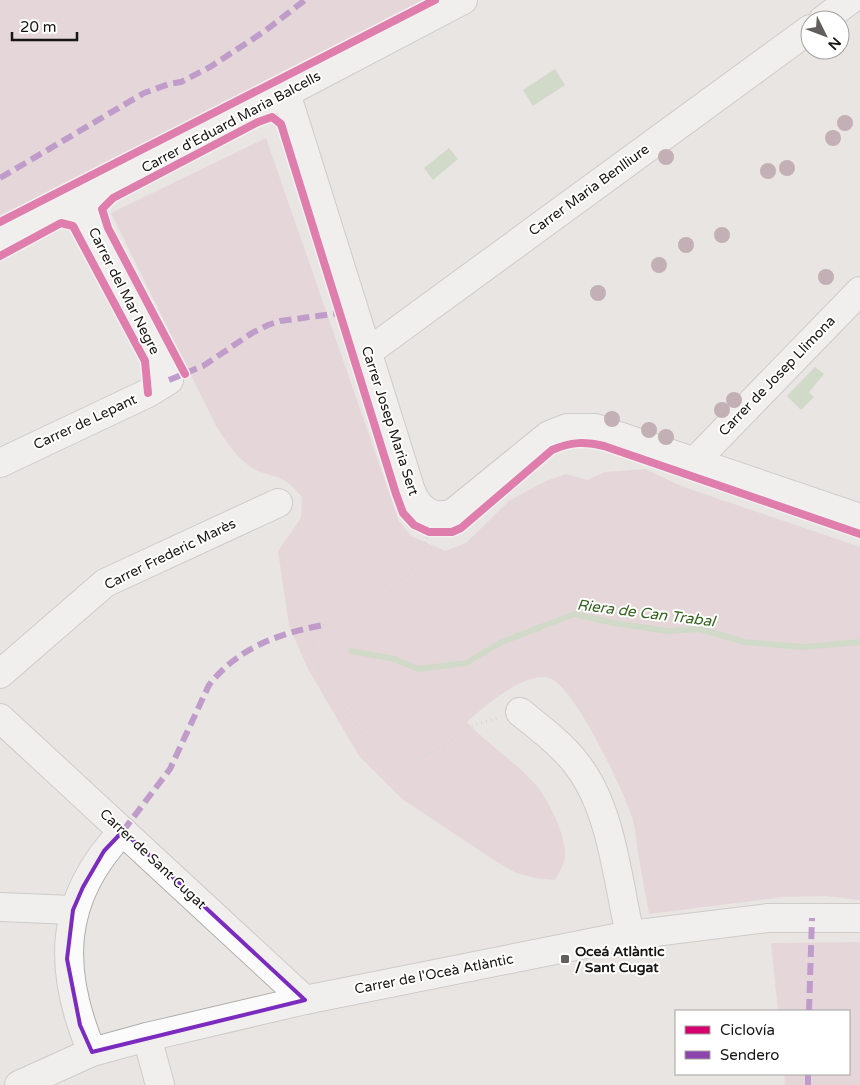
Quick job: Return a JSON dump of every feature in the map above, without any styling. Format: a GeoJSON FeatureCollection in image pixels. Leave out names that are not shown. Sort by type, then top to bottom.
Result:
{"type":"FeatureCollection","features":[{"type":"Feature","properties":{"kind":"street","name":"Carrer d'Eduard Maria Balcells"},"geometry":{"type":"LineString","coordinates":[[0,243],[463,0]]}},
{"type":"Feature","properties":{"kind":"street"},"geometry":{"type":"LineString","coordinates":[[836,10],[850,0]]}},
{"type":"Feature","properties":{"kind":"street","name":"Carrer Maria Benlliure"},"geometry":{"type":"LineString","coordinates":[[368,352],[800,36]]}},
{"type":"Feature","properties":{"kind":"street","name":"Carrer Josep Maria Sert"},"geometry":{"type":"LineString","coordinates":[[286,93],[413,497],[420,508],[434,515],[453,513],[549,435],[567,428],[595,428],[860,518]]}},
{"type":"Feature","properties":{"kind":"street","name":"Carrer del Mar Negre"},"geometry":{"type":"LineString","coordinates":[[79,203],[169,380]]}},
{"type":"Feature","properties":{"kind":"street","name":"Carrer de Josep Llimona"},"geometry":{"type":"LineString","coordinates":[[694,462],[860,291]]}},
{"type":"Feature","properties":{"kind":"street","name":"Carrer de Lepant"},"geometry":{"type":"LineString","coordinates":[[0,462],[148,393],[169,380]]}},
{"type":"Feature","properties":{"kind":"street","name":"Carrer Frederic Marès"},"geometry":{"type":"LineString","coordinates":[[0,674],[105,583],[278,503]]}},
{"type":"Feature","properties":{"kind":"street"},"geometry":{"type":"LineString","coordinates":[[520,712],[575,763],[595,794],[604,819],[630,935]]}},
{"type":"Feature","properties":{"kind":"street","name":"Carrer de Sant Cugat"},"geometry":{"type":"LineString","coordinates":[[0,718],[305,1000]]}},
{"type":"Feature","properties":{"kind":"street"},"geometry":{"type":"LineString","coordinates":[[92,1052],[80,1025],[67,959],[74,910],[92,868],[104,851],[123,831]]}},
{"type":"Feature","properties":{"kind":"street"},"geometry":{"type":"LineString","coordinates":[[0,907],[74,910]]}},
{"type":"Feature","properties":{"kind":"street","name":"Carrer de l'Oceà Atlàntic"},"geometry":{"type":"LineString","coordinates":[[19,1085],[92,1052],[147,1037],[305,1000],[630,935],[768,918],[860,918]]}},
{"type":"Feature","properties":{"kind":"street"},"geometry":{"type":"LineString","coordinates":[[147,1037],[160,1085]]}},
{"type":"Feature","properties":{"kind":"path"},"geometry":{"type":"LineString","coordinates":[[428,531],[419,559],[403,580],[378,599],[323,625],[314,640],[314,658],[318,667],[369,743],[389,757],[408,760],[430,753],[473,726],[520,712]]}},
{"type":"Feature","properties":{"kind":"highlighted area"},"geometry":{"type":"Polygon","coordinates":[[[123,831],[305,1000],[92,1052],[80,1025],[67,959],[73,910],[83,887],[104,851],[123,831]]]}},
{"type":"Feature","properties":{"kind":"shaded area"},"geometry":{"type":"Polygon","coordinates":[[[0,0],[426,0],[0,221],[0,0]]]}},
{"type":"Feature","properties":{"kind":"shaded area"},"geometry":{"type":"Polygon","coordinates":[[[555,69],[565,85],[533,106],[523,90],[555,69]]]}},
{"type":"Feature","properties":{"kind":"shaded area"},"geometry":{"type":"Polygon","coordinates":[[[266,138],[399,521],[411,536],[445,551],[466,543],[510,500],[546,481],[566,474],[587,480],[605,472],[645,469],[681,486],[860,547],[860,900],[825,896],[784,897],[649,914],[634,824],[627,804],[584,718],[559,685],[549,678],[539,677],[517,685],[494,700],[467,722],[535,784],[552,810],[561,833],[565,854],[564,862],[555,880],[535,878],[516,873],[497,862],[402,799],[359,756],[308,669],[289,626],[278,551],[301,518],[302,497],[290,484],[256,470],[244,462],[233,451],[220,432],[111,213],[266,138]]]}},
{"type":"Feature","properties":{"kind":"shaded area"},"geometry":{"type":"Polygon","coordinates":[[[449,148],[458,159],[433,180],[424,168],[449,148]]]}},
{"type":"Feature","properties":{"kind":"shaded area"},"geometry":{"type":"Polygon","coordinates":[[[815,367],[824,374],[809,392],[814,397],[801,410],[787,396],[815,367]]]}},
{"type":"Feature","properties":{"kind":"shaded area"},"geometry":{"type":"Polygon","coordinates":[[[860,942],[860,1085],[785,1085],[784,1075],[850,1075],[850,1010],[778,1010],[771,943],[860,942]]]}},
{"type":"Feature","properties":{"kind":"waterway","name":"Riera de Can Trabal"},"geometry":{"type":"LineString","coordinates":[[351,651],[395,659],[418,669],[466,663],[502,642],[574,614],[614,623],[667,631],[700,629],[745,642],[803,647],[860,642]]}},
{"type":"Feature","properties":{"kind":"marked path"},"geometry":{"type":"LineString","coordinates":[[0,178],[144,93],[169,84],[181,82],[210,67],[265,31],[305,0]]}},
{"type":"Feature","properties":{"kind":"marked path"},"geometry":{"type":"LineString","coordinates":[[169,380],[203,366],[252,333],[268,325],[280,321],[340,313]]}},
{"type":"Feature","properties":{"kind":"marked path"},"geometry":{"type":"LineString","coordinates":[[123,831],[170,769],[209,685],[221,672],[233,661],[260,644],[290,633],[323,625]]}},
{"type":"Feature","properties":{"kind":"marked path"},"geometry":{"type":"LineString","coordinates":[[809,1010],[812,918]]}},
{"type":"Feature","properties":{"kind":"marked path"},"geometry":{"type":"LineString","coordinates":[[808,1075],[808,1085]]}},
{"type":"Feature","properties":{"kind":"cycle path"},"geometry":{"type":"LineString","coordinates":[[0,222],[435,0]]}},
{"type":"Feature","properties":{"kind":"cycle path"},"geometry":{"type":"LineString","coordinates":[[185,374],[108,228],[102,209],[113,198],[258,122],[272,117],[281,124],[396,494],[403,513],[414,525],[429,532],[452,532],[461,528],[552,450],[565,445],[590,443],[604,446],[860,534]]}},
{"type":"Feature","properties":{"kind":"cycle path"},"geometry":{"type":"LineString","coordinates":[[0,256],[61,223],[73,226],[145,361],[148,393]]}},
{"type":"Feature","properties":{"kind":"place","name":"Oceá Atlàntic / Sant Cugat"},"geometry":{"type":"Point","coordinates":[565,959]}}]}
